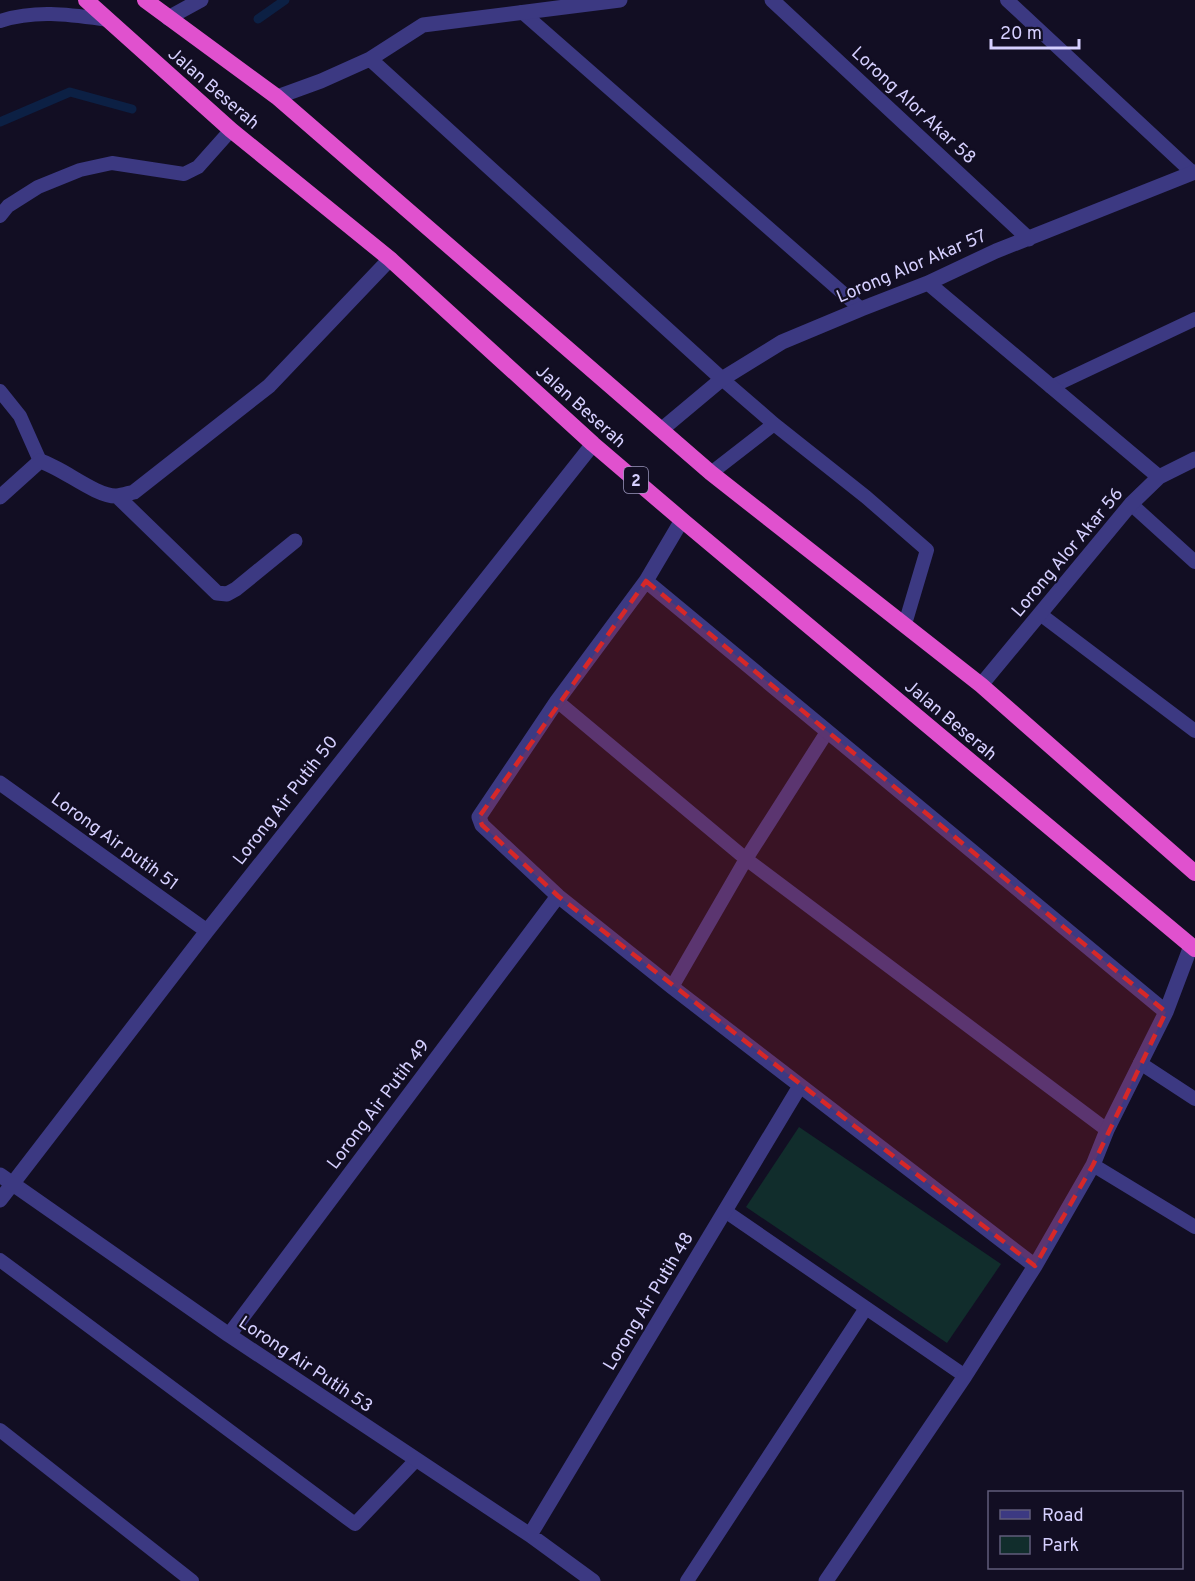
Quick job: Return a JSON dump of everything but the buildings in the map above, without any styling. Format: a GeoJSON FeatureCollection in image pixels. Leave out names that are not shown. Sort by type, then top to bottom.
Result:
{"type":"FeatureCollection","features":[{"type":"Feature","properties":{"kind":"highway","name":"Jalan Beserah"},"geometry":{"type":"LineString","coordinates":[[86,0],[231,130],[390,259],[593,444],[1193,947]]}},
{"type":"Feature","properties":{"kind":"highway","name":"Jalan Beserah"},"geometry":{"type":"LineString","coordinates":[[145,0],[277,97],[711,473],[981,685],[1195,873]]}},
{"type":"Feature","properties":{"kind":"street"},"geometry":{"type":"LineString","coordinates":[[168,18],[201,0]]}},
{"type":"Feature","properties":{"kind":"street"},"geometry":{"type":"LineString","coordinates":[[277,97],[321,81],[370,59],[423,25],[616,0]]}},
{"type":"Feature","properties":{"kind":"street","name":"Lorong Alor Akar 58"},"geometry":{"type":"LineString","coordinates":[[772,0],[1029,239]]}},
{"type":"Feature","properties":{"kind":"street"},"geometry":{"type":"LineString","coordinates":[[370,59],[722,379]]}},
{"type":"Feature","properties":{"kind":"street","name":"Lorong Alor Akar 57"},"geometry":{"type":"LineString","coordinates":[[662,430],[722,379],[782,342],[928,283],[996,251],[1194,172]]}},
{"type":"Feature","properties":{"kind":"street"},"geometry":{"type":"LineString","coordinates":[[0,497],[40,461],[53,465],[103,494],[117,496],[134,492],[269,386],[390,259]]}},
{"type":"Feature","properties":{"kind":"street"},"geometry":{"type":"LineString","coordinates":[[928,283],[1159,477]]}},
{"type":"Feature","properties":{"kind":"street","name":"Lorong Air Putih 50"},"geometry":{"type":"LineString","coordinates":[[0,1200],[6,1180],[207,931],[593,444]]}},
{"type":"Feature","properties":{"kind":"street","name":"Lorong Alor Akar 56"},"geometry":{"type":"LineString","coordinates":[[981,685],[1131,504],[1159,477],[1195,459]]}},
{"type":"Feature","properties":{"kind":"street"},"geometry":{"type":"LineString","coordinates":[[117,496],[216,592],[227,594],[236,589],[295,541]]}},
{"type":"Feature","properties":{"kind":"street"},"geometry":{"type":"LineString","coordinates":[[682,520],[646,581],[557,701],[478,817],[482,825],[558,896],[672,987],[1035,1266]]}},
{"type":"Feature","properties":{"kind":"street"},"geometry":{"type":"LineString","coordinates":[[646,581],[1166,1012]]}},
{"type":"Feature","properties":{"kind":"street","name":"Lorong Air putih 51"},"geometry":{"type":"LineString","coordinates":[[0,783],[207,931]]}},
{"type":"Feature","properties":{"kind":"street","name":"Lorong Air Putih 49"},"geometry":{"type":"LineString","coordinates":[[229,1335],[558,896]]}},
{"type":"Feature","properties":{"kind":"street"},"geometry":{"type":"LineString","coordinates":[[826,1581],[965,1376],[1035,1266],[1093,1164],[1107,1130],[1166,1012],[1193,947]]}},
{"type":"Feature","properties":{"kind":"street","name":"Lorong Air Putih 48"},"geometry":{"type":"LineString","coordinates":[[530,1536],[800,1086]]}},
{"type":"Feature","properties":{"kind":"street","name":"Lorong Air Putih 53"},"geometry":{"type":"LineString","coordinates":[[6,1180],[229,1335],[530,1536],[593,1581]]}},
{"type":"Feature","properties":{"kind":"lane"},"geometry":{"type":"LineString","coordinates":[[1007,0],[1194,172]]}},
{"type":"Feature","properties":{"kind":"lane"},"geometry":{"type":"LineString","coordinates":[[522,12],[861,309]]}},
{"type":"Feature","properties":{"kind":"lane"},"geometry":{"type":"LineString","coordinates":[[0,21],[36,13],[109,20]]}},
{"type":"Feature","properties":{"kind":"lane"},"geometry":{"type":"LineString","coordinates":[[0,216],[8,206],[38,187],[80,170],[112,163],[184,174],[198,167],[231,130]]}},
{"type":"Feature","properties":{"kind":"lane"},"geometry":{"type":"LineString","coordinates":[[1050,387],[1195,320]]}},
{"type":"Feature","properties":{"kind":"lane"},"geometry":{"type":"LineString","coordinates":[[722,379],[927,550],[905,624]]}},
{"type":"Feature","properties":{"kind":"lane"},"geometry":{"type":"LineString","coordinates":[[0,391],[20,416],[40,461]]}},
{"type":"Feature","properties":{"kind":"lane"},"geometry":{"type":"LineString","coordinates":[[711,473],[774,424]]}},
{"type":"Feature","properties":{"kind":"lane"},"geometry":{"type":"LineString","coordinates":[[1131,504],[1195,562]]}},
{"type":"Feature","properties":{"kind":"lane"},"geometry":{"type":"LineString","coordinates":[[1040,614],[1195,731]]}},
{"type":"Feature","properties":{"kind":"lane"},"geometry":{"type":"LineString","coordinates":[[557,701],[746,860],[1107,1130]]}},
{"type":"Feature","properties":{"kind":"lane"},"geometry":{"type":"LineString","coordinates":[[672,987],[746,860],[827,732]]}},
{"type":"Feature","properties":{"kind":"lane"},"geometry":{"type":"LineString","coordinates":[[1140,1063],[1195,1099]]}},
{"type":"Feature","properties":{"kind":"lane"},"geometry":{"type":"LineString","coordinates":[[1093,1164],[1195,1227]]}},
{"type":"Feature","properties":{"kind":"lane"},"geometry":{"type":"LineString","coordinates":[[725,1211],[965,1376]]}},
{"type":"Feature","properties":{"kind":"lane"},"geometry":{"type":"LineString","coordinates":[[0,1260],[355,1524],[416,1460]]}},
{"type":"Feature","properties":{"kind":"lane"},"geometry":{"type":"LineString","coordinates":[[687,1581],[866,1308]]}},
{"type":"Feature","properties":{"kind":"lane"},"geometry":{"type":"LineString","coordinates":[[0,1430],[192,1581]]}},
{"type":"Feature","properties":{"kind":"highlighted area"},"geometry":{"type":"Polygon","coordinates":[[[646,581],[1166,1012],[1093,1165],[1035,1266],[558,896],[482,825],[479,817],[646,581]]]}},
{"type":"Feature","properties":{"kind":"green space"},"geometry":{"type":"Polygon","coordinates":[[[799,1127],[1001,1264],[947,1343],[746,1207],[799,1127]]]}},
{"type":"Feature","properties":{"kind":"waterway"},"geometry":{"type":"LineString","coordinates":[[258,19],[285,0]]}},
{"type":"Feature","properties":{"kind":"waterway"},"geometry":{"type":"LineString","coordinates":[[0,122],[70,92],[132,109]]}}]}
